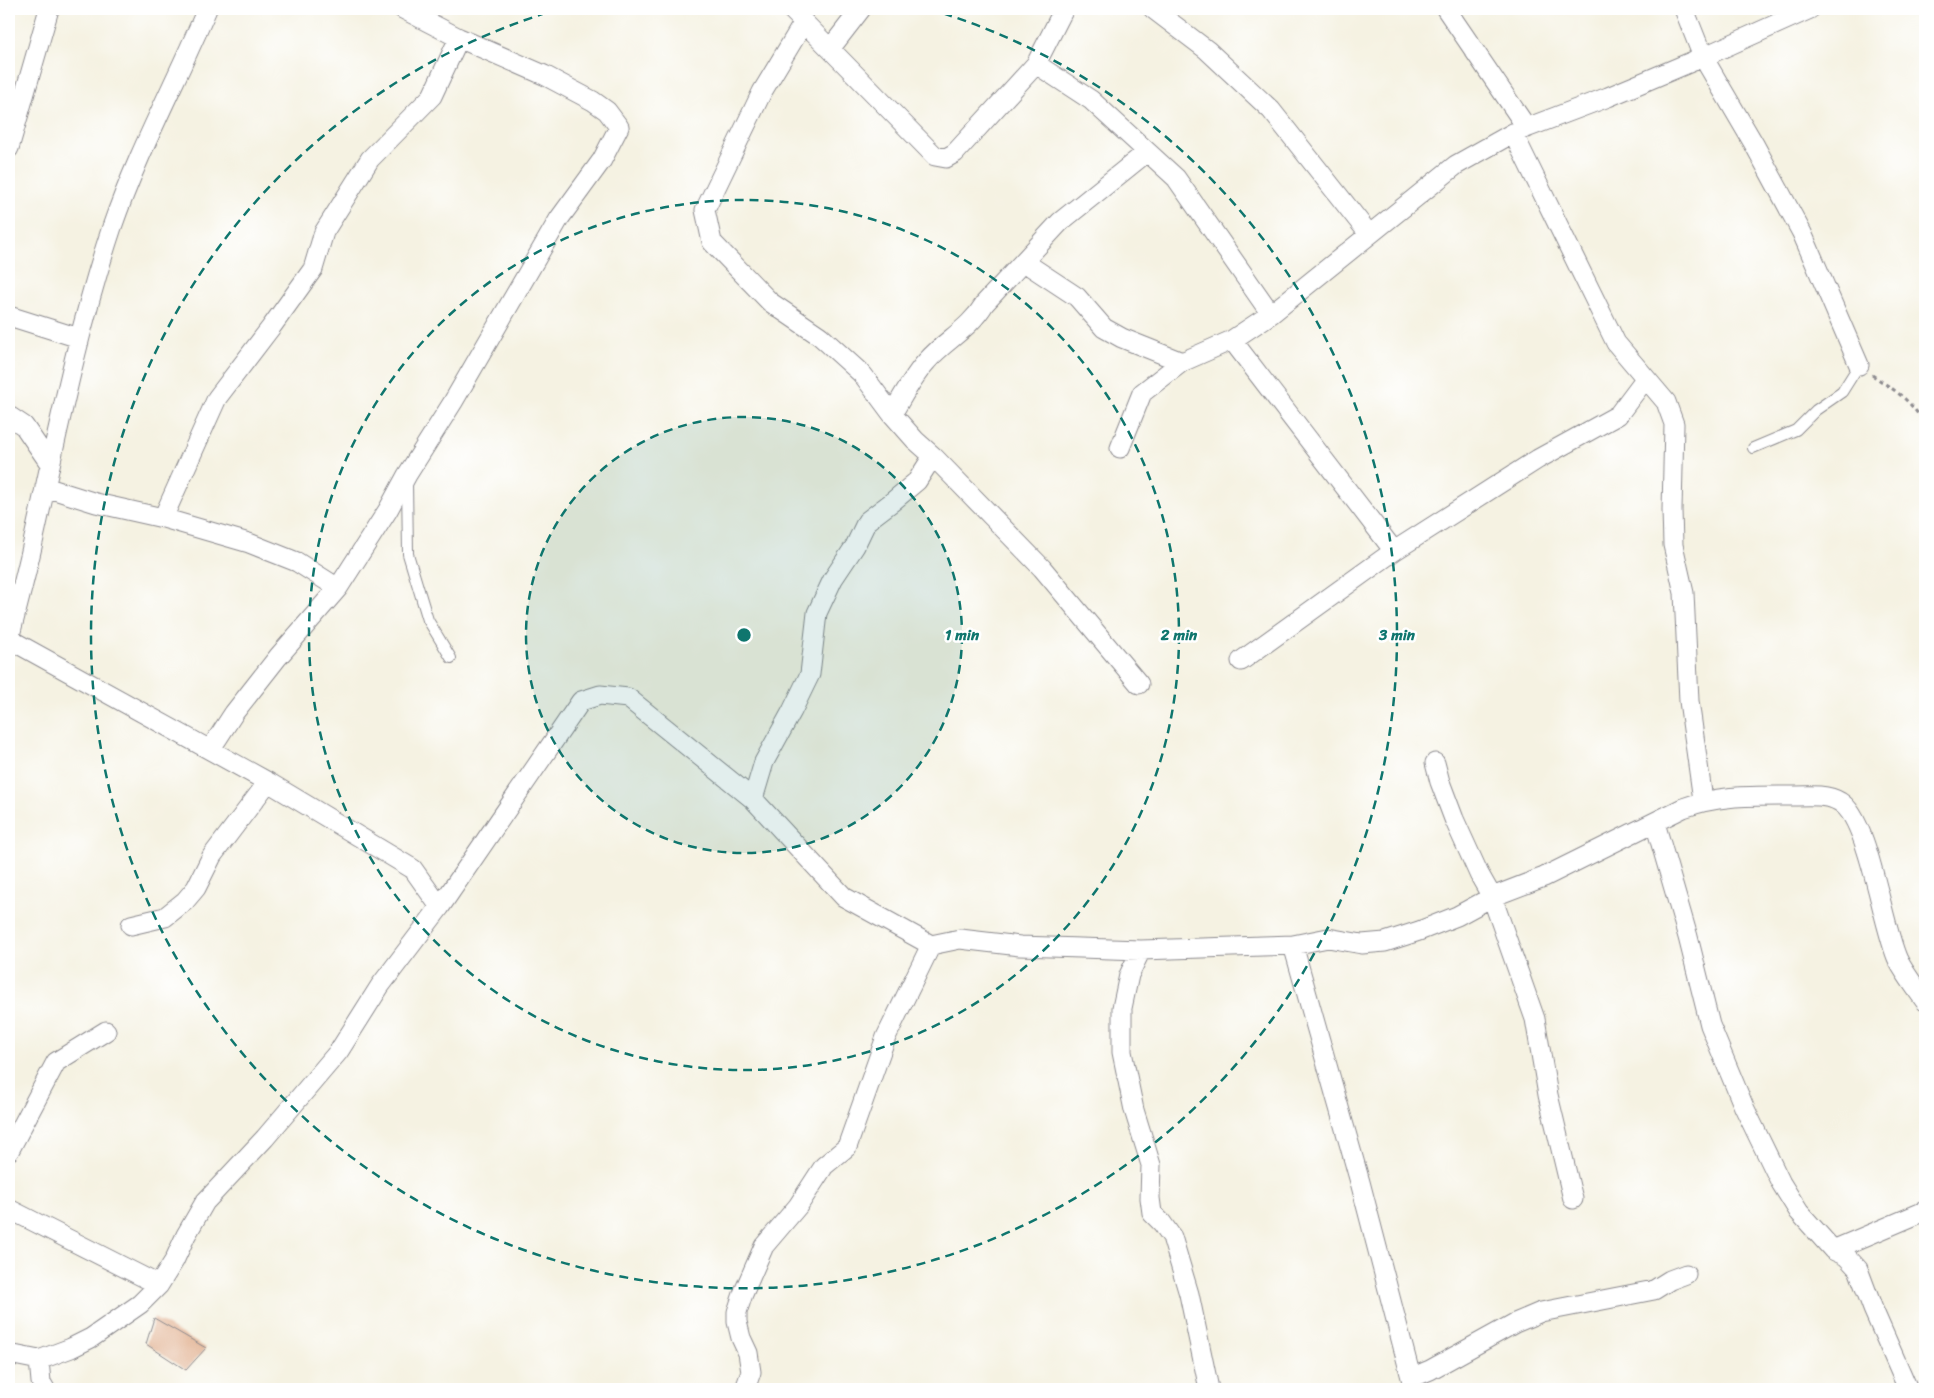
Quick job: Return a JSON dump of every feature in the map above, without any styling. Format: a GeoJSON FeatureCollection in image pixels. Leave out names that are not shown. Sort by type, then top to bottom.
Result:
{"type":"FeatureCollection","features":[{"type":"Feature","properties":{"kind":"street"},"geometry":{"type":"LineString","coordinates":[[9,148],[49,9]]}},
{"type":"Feature","properties":{"kind":"street"},"geometry":{"type":"LineString","coordinates":[[207,9],[135,167],[112,227],[79,338],[32,550],[9,639],[268,782],[413,869],[440,907]]}},
{"type":"Feature","properties":{"kind":"street"},"geometry":{"type":"LineString","coordinates":[[210,750],[234,713],[278,657],[338,588],[388,510],[407,474],[453,402],[559,219],[602,160],[619,127],[607,111],[593,101],[544,76],[459,38],[403,9]]}},
{"type":"Feature","properties":{"kind":"street"},"geometry":{"type":"LineString","coordinates":[[830,49],[861,9]]}},
{"type":"Feature","properties":{"kind":"street"},"geometry":{"type":"LineString","coordinates":[[1064,9],[1036,64],[955,153],[946,158],[935,156],[798,15],[705,210],[712,242],[770,302],[794,317],[831,345],[863,375],[892,414],[916,440],[1042,568],[1138,684]]}},
{"type":"Feature","properties":{"kind":"street"},"geometry":{"type":"LineString","coordinates":[[1153,9],[1207,50],[1271,110],[1369,234]]}},
{"type":"Feature","properties":{"kind":"street"},"geometry":{"type":"LineString","coordinates":[[1446,9],[1520,131],[1616,343],[1666,402],[1674,424],[1673,545],[1684,593],[1689,701],[1703,800]]}},
{"type":"Feature","properties":{"kind":"street"},"geometry":{"type":"LineString","coordinates":[[1684,9],[1703,57],[1754,144],[1802,233],[1859,365]]}},
{"type":"Feature","properties":{"kind":"street"},"geometry":{"type":"LineString","coordinates":[[1120,448],[1142,393],[1182,362],[1232,340],[1271,314],[1456,165],[1520,131],[1608,97],[1810,9]]}},
{"type":"Feature","properties":{"kind":"street"},"geometry":{"type":"LineString","coordinates":[[163,518],[217,398],[313,269],[324,232],[370,159],[432,96],[459,38]]}},
{"type":"Feature","properties":{"kind":"street"},"geometry":{"type":"LineString","coordinates":[[1036,64],[1090,100],[1176,178],[1271,314]]}},
{"type":"Feature","properties":{"kind":"street"},"geometry":{"type":"LineString","coordinates":[[892,414],[926,361],[976,317],[985,303],[1060,222],[1146,152]]}},
{"type":"Feature","properties":{"kind":"street"},"geometry":{"type":"LineString","coordinates":[[1024,262],[1077,297],[1104,328],[1122,338],[1182,362]]}},
{"type":"Feature","properties":{"kind":"street"},"geometry":{"type":"LineString","coordinates":[[9,316],[79,338]]}},
{"type":"Feature","properties":{"kind":"street"},"geometry":{"type":"LineString","coordinates":[[1232,340],[1394,551]]}},
{"type":"Feature","properties":{"kind":"street"},"geometry":{"type":"LineString","coordinates":[[1241,661],[1394,551],[1538,459],[1618,415],[1645,379]]}},
{"type":"Feature","properties":{"kind":"street"},"geometry":{"type":"LineString","coordinates":[[9,416],[24,426],[50,464]]}},
{"type":"Feature","properties":{"kind":"street"},"geometry":{"type":"LineString","coordinates":[[753,799],[764,762],[810,674],[817,613],[834,578],[855,546],[867,520],[917,481],[933,456]]}},
{"type":"Feature","properties":{"kind":"street"},"geometry":{"type":"LineString","coordinates":[[45,486],[96,503],[163,518],[249,542],[297,562],[338,588]]}},
{"type":"Feature","properties":{"kind":"street"},"geometry":{"type":"LineString","coordinates":[[9,1354],[39,1360],[71,1348],[91,1338],[140,1304],[159,1285],[205,1202],[265,1138],[339,1051],[380,986],[440,907],[582,701],[600,695],[628,698],[753,799],[844,897],[931,944],[960,939],[1020,946],[1141,950],[1293,945],[1328,938],[1362,944],[1385,942],[1457,916],[1492,897],[1544,877],[1683,808],[1703,800],[1735,796],[1825,797],[1840,802],[1848,809],[1858,827],[1870,859],[1887,930],[1899,961],[1925,1001]]}},
{"type":"Feature","properties":{"kind":"street"},"geometry":{"type":"LineString","coordinates":[[1435,763],[1454,818],[1474,865],[1492,897],[1535,1019],[1548,1095],[1573,1200]]}},
{"type":"Feature","properties":{"kind":"street"},"geometry":{"type":"LineString","coordinates":[[131,925],[165,917],[185,901],[196,888],[212,856],[268,782]]}},
{"type":"Feature","properties":{"kind":"street"},"geometry":{"type":"LineString","coordinates":[[1655,823],[1688,937],[1710,1025],[1730,1074],[1786,1191],[1799,1212],[1833,1250],[1846,1256],[1858,1269],[1873,1309],[1908,1389]]}},
{"type":"Feature","properties":{"kind":"street"},"geometry":{"type":"LineString","coordinates":[[745,1389],[751,1372],[748,1353],[741,1338],[736,1312],[743,1294],[764,1246],[798,1206],[824,1166],[847,1147],[886,1037],[931,944]]}},
{"type":"Feature","properties":{"kind":"street"},"geometry":{"type":"LineString","coordinates":[[1293,945],[1360,1182],[1413,1384],[1430,1370],[1515,1323],[1541,1312],[1654,1290],[1670,1280],[1686,1274]]}},
{"type":"Feature","properties":{"kind":"street"},"geometry":{"type":"LineString","coordinates":[[1141,950],[1129,975],[1122,1008],[1122,1052],[1134,1110],[1151,1165],[1150,1198],[1152,1212],[1172,1237],[1189,1294],[1209,1389]]}},
{"type":"Feature","properties":{"kind":"street"},"geometry":{"type":"LineString","coordinates":[[9,1151],[56,1062],[106,1031]]}},
{"type":"Feature","properties":{"kind":"street"},"geometry":{"type":"LineString","coordinates":[[9,1209],[159,1285]]}},
{"type":"Feature","properties":{"kind":"street"},"geometry":{"type":"LineString","coordinates":[[1833,1250],[1925,1211]]}},
{"type":"Feature","properties":{"kind":"street"},"geometry":{"type":"LineString","coordinates":[[39,1360],[41,1382],[45,1389]]}},
{"type":"Feature","properties":{"kind":"lane"},"geometry":{"type":"LineString","coordinates":[[1753,448],[1796,430],[1816,410],[1842,392],[1859,365]]}},
{"type":"Feature","properties":{"kind":"lane"},"geometry":{"type":"LineString","coordinates":[[407,474],[408,554],[428,620],[451,658]]}},
{"type":"Feature","properties":{"kind":"path"},"geometry":{"type":"LineString","coordinates":[[1859,365],[1896,390],[1915,408],[1925,425]]}},
{"type":"Feature","properties":{"kind":"building"},"geometry":{"type":"Polygon","coordinates":[[[154,1318],[206,1348],[186,1370],[146,1344],[154,1318]]]}}]}
